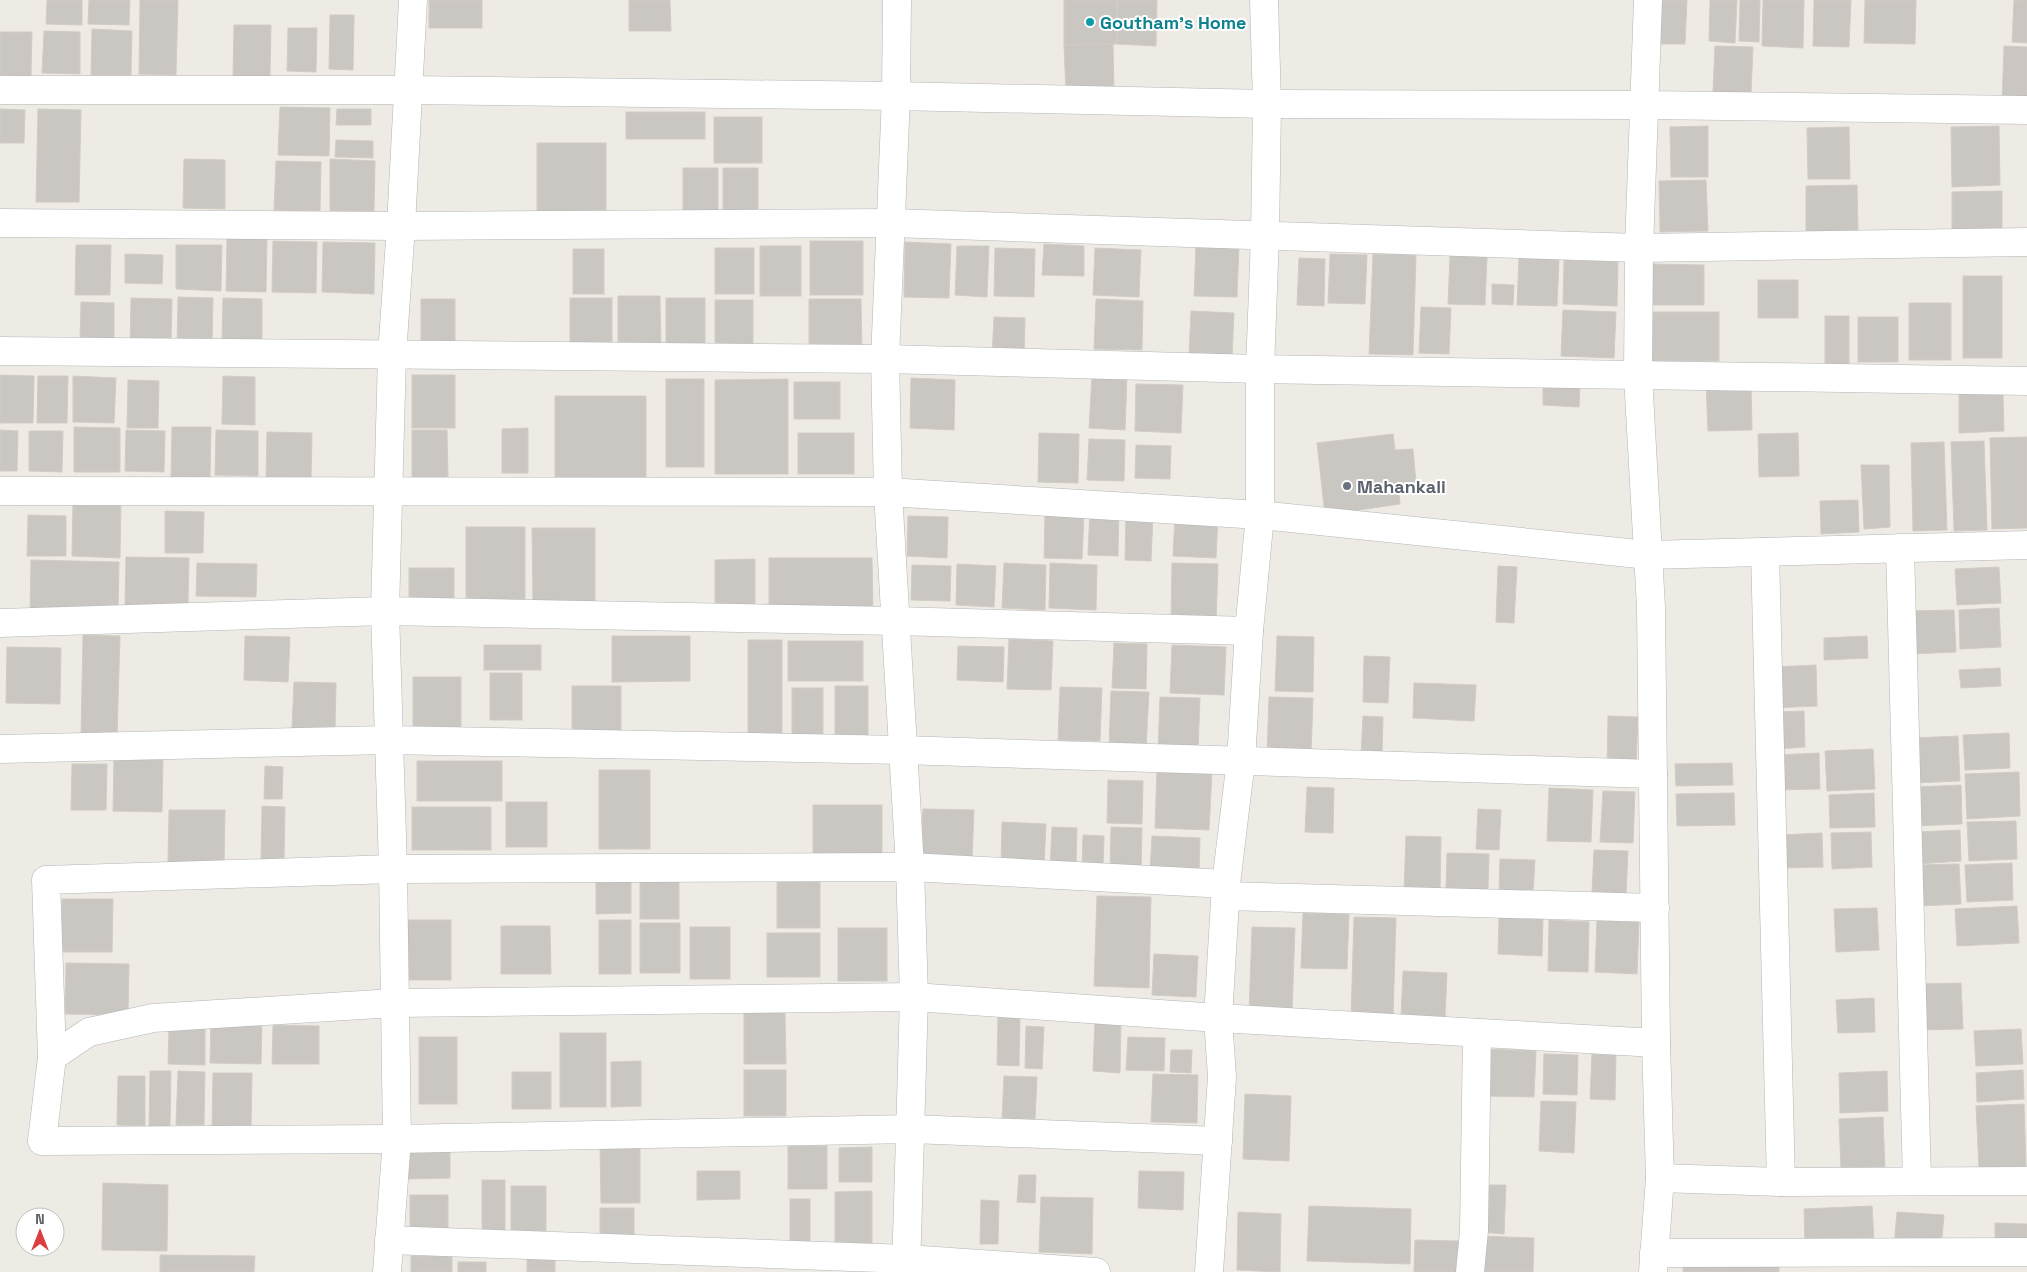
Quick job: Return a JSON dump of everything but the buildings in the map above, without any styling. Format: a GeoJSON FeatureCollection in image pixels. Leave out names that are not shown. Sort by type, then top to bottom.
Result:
{"type":"FeatureCollection","features":[{"type":"Feature","properties":{"kind":"street"},"geometry":{"type":"LineString","coordinates":[[387,1272],[397,1139],[393,869],[385,612],[392,355],[413,0]]}},
{"type":"Feature","properties":{"kind":"street"},"geometry":{"type":"LineString","coordinates":[[898,0],[892,223],[885,359],[888,492],[910,867],[914,997],[906,1266]]}},
{"type":"Feature","properties":{"kind":"street"},"geometry":{"type":"LineString","coordinates":[[1209,1272],[1222,1077],[1218,1018],[1226,890],[1241,760],[1249,631],[1260,515],[1260,369],[1267,104],[1264,0]]}},
{"type":"Feature","properties":{"kind":"street"},"geometry":{"type":"LineString","coordinates":[[1648,0],[1639,248],[1638,376],[1651,607],[1656,1043],[1660,1178],[1654,1263],[2027,1252]]}},
{"type":"Feature","properties":{"kind":"street"},"geometry":{"type":"LineString","coordinates":[[0,90],[408,90],[896,96],[1267,104],[1644,105],[2027,110]]}},
{"type":"Feature","properties":{"kind":"street"},"geometry":{"type":"LineString","coordinates":[[0,223],[401,226],[892,223],[1639,248],[2027,242]]}},
{"type":"Feature","properties":{"kind":"street"},"geometry":{"type":"LineString","coordinates":[[0,351],[885,359],[1260,369],[2027,381]]}},
{"type":"Feature","properties":{"kind":"street"},"geometry":{"type":"LineString","coordinates":[[0,492],[888,492],[1260,515],[1648,555],[2027,544]]}},
{"type":"Feature","properties":{"kind":"street"},"geometry":{"type":"LineString","coordinates":[[1900,548],[1917,1181]]}},
{"type":"Feature","properties":{"kind":"street"},"geometry":{"type":"LineString","coordinates":[[1765,552],[1781,1182]]}},
{"type":"Feature","properties":{"kind":"street"},"geometry":{"type":"LineString","coordinates":[[0,624],[385,612],[896,620],[1249,631]]}},
{"type":"Feature","properties":{"kind":"street"},"geometry":{"type":"LineString","coordinates":[[0,749],[388,740],[902,750],[1653,774]]}},
{"type":"Feature","properties":{"kind":"street"},"geometry":{"type":"LineString","coordinates":[[1218,1141],[911,1129],[397,1139],[42,1141],[52,1057],[46,880],[393,869],[910,867],[1226,890],[1655,908]]}},
{"type":"Feature","properties":{"kind":"street"},"geometry":{"type":"LineString","coordinates":[[52,1057],[89,1032],[153,1018],[394,1003],[914,997],[1218,1018],[1656,1043]]}},
{"type":"Feature","properties":{"kind":"street"},"geometry":{"type":"LineString","coordinates":[[1470,1272],[1474,1231],[1477,1033]]}},
{"type":"Feature","properties":{"kind":"street"},"geometry":{"type":"LineString","coordinates":[[1660,1178],[1781,1182],[2027,1181]]}},
{"type":"Feature","properties":{"kind":"street"},"geometry":{"type":"LineString","coordinates":[[389,1240],[906,1266],[1096,1272]]}},
{"type":"Feature","properties":{"kind":"place","name":"Goutham's Home"},"geometry":{"type":"Point","coordinates":[1090,22]}},
{"type":"Feature","properties":{"kind":"place","name":"Mahankali"},"geometry":{"type":"Point","coordinates":[1347,486]}}]}
